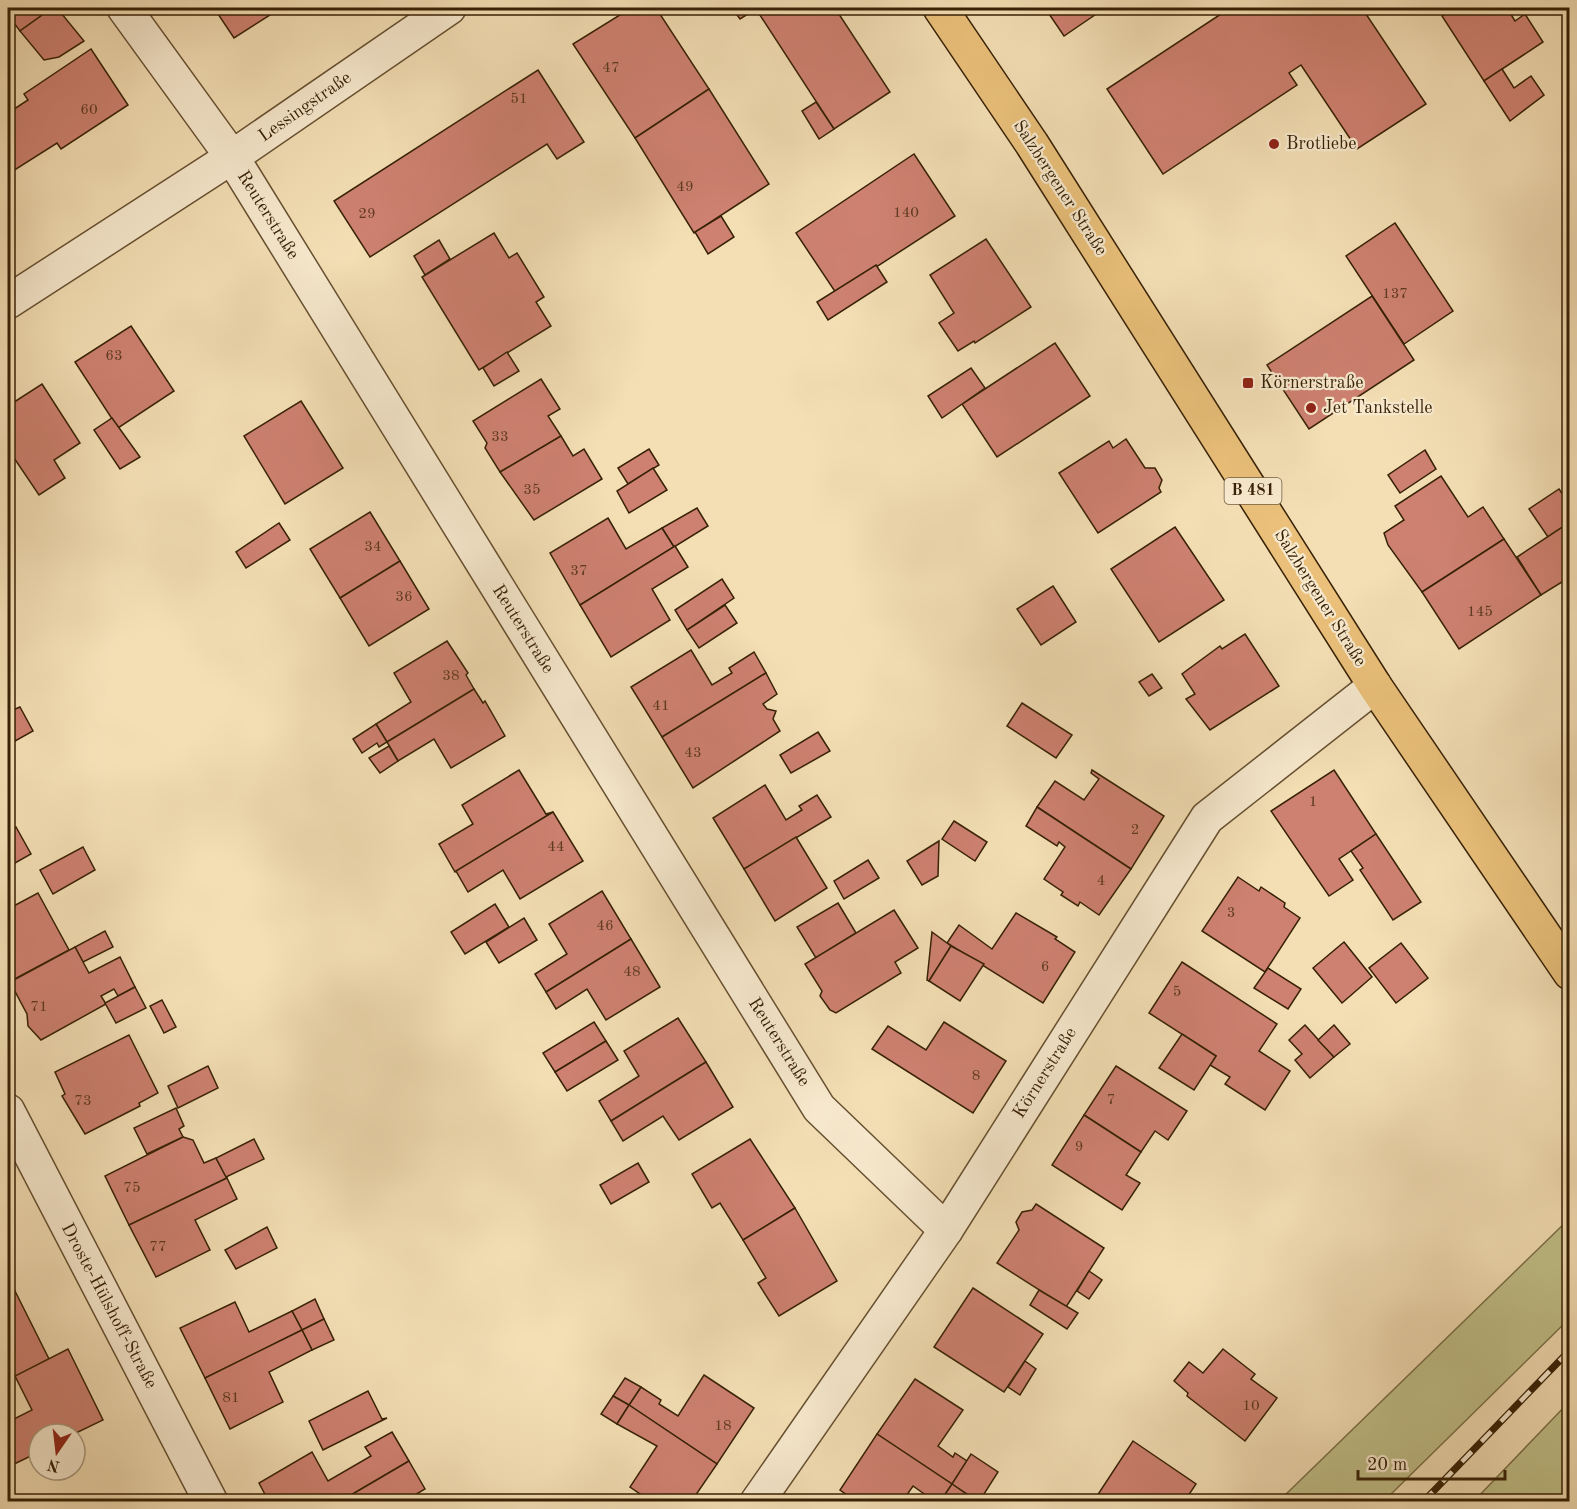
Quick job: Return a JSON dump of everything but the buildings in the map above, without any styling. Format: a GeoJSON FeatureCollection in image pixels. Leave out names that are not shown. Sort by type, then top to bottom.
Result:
{"type":"FeatureCollection","features":[{"type":"Feature","properties":{"kind":"main road","name":"Salzbergener Straße"},"geometry":{"type":"LineString","coordinates":[[940,8],[1045,163],[1375,686],[1569,973]]}},
{"type":"Feature","properties":{"kind":"street","name":"Reuterstraße"},"geometry":{"type":"LineString","coordinates":[[124,8],[232,157],[819,1108],[946,1230]]}},
{"type":"Feature","properties":{"kind":"street","name":"Lessingstraße"},"geometry":{"type":"LineString","coordinates":[[8,302],[232,157],[449,8]]}},
{"type":"Feature","properties":{"kind":"street","name":"Körnerstraße"},"geometry":{"type":"LineString","coordinates":[[757,1502],[946,1230],[1207,818],[1375,686]]}},
{"type":"Feature","properties":{"kind":"street","name":"Droste-Hülshoff-Straße"},"geometry":{"type":"LineString","coordinates":[[8,1111],[212,1502]]}},
{"type":"Feature","properties":{"kind":"shaded area"},"geometry":{"type":"Polygon","coordinates":[[[1569,1219],[1569,1319],[1384,1501],[1279,1501],[1569,1219]]]}},
{"type":"Feature","properties":{"kind":"shaded area"},"geometry":{"type":"Polygon","coordinates":[[[1569,1402],[1569,1501],[1474,1501],[1569,1402]]]}},
{"type":"Feature","properties":{"kind":"railway"},"geometry":{"type":"LineString","coordinates":[[1423,1502],[1570,1350]]}},
{"type":"Feature","properties":{"kind":"place","name":"Brotliebe"},"geometry":{"type":"Point","coordinates":[1274,144]}},
{"type":"Feature","properties":{"kind":"place","name":"Körnerstraße"},"geometry":{"type":"Point","coordinates":[1248,383]}},
{"type":"Feature","properties":{"kind":"place","name":"Jet Tankstelle"},"geometry":{"type":"Point","coordinates":[1311,408]}}]}
